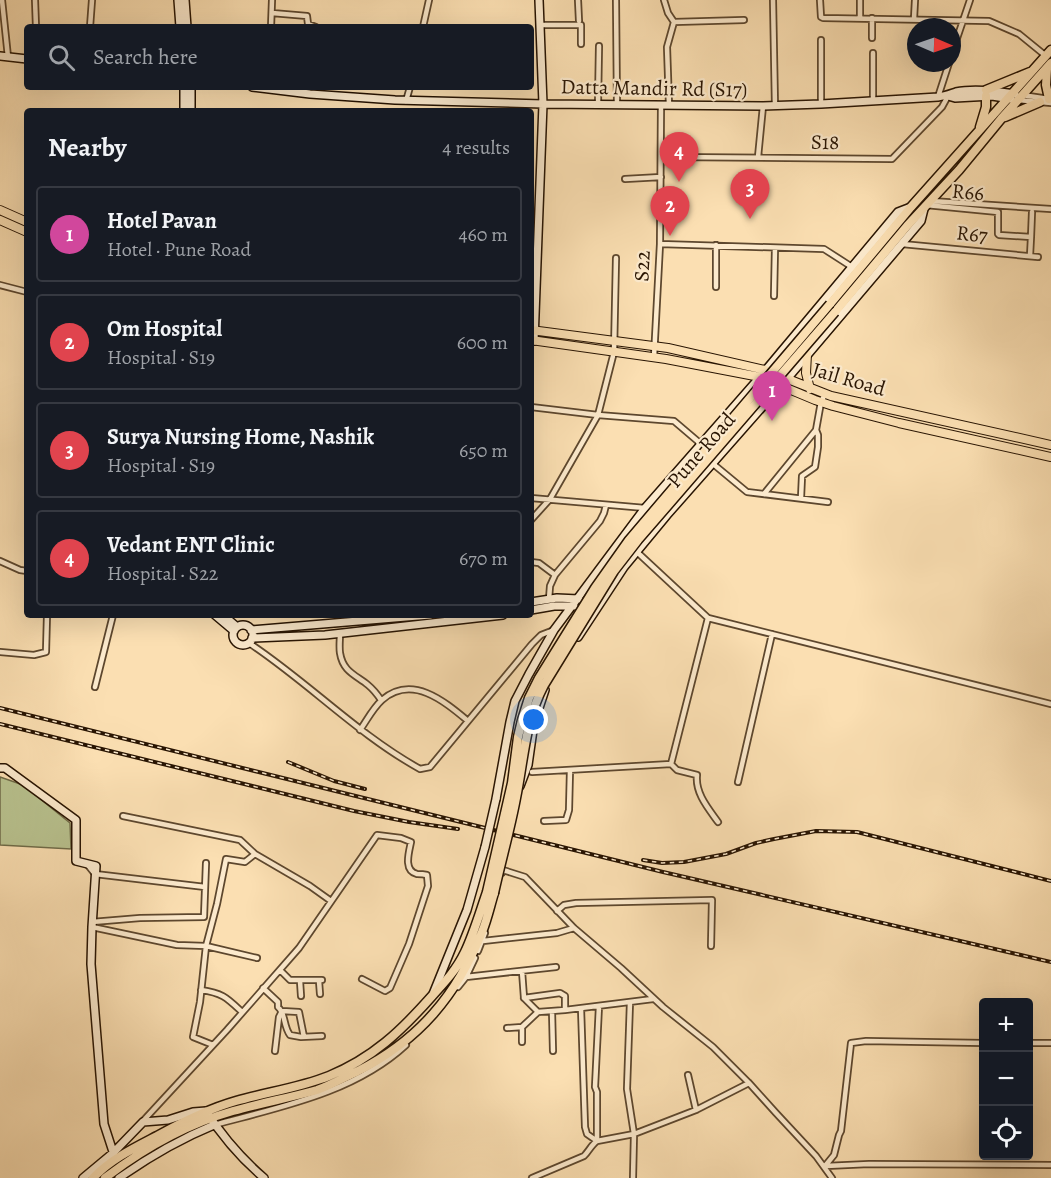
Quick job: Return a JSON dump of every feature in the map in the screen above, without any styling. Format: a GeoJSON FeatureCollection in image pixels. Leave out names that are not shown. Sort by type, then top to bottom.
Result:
{"type":"FeatureCollection","features":[{"type":"Feature","properties":{"kind":"highway"},"geometry":{"type":"LineString","coordinates":[[980,131],[986,107],[986,93],[1033,70],[1049,59]]}},
{"type":"Feature","properties":{"kind":"highway"},"geometry":{"type":"LineString","coordinates":[[105,1178],[167,1138],[210,1118],[236,1101],[284,1090],[329,1076],[348,1066],[380,1047],[406,1025],[449,978],[465,953],[490,892],[516,797],[525,742],[536,700],[615,571],[638,540],[832,308],[911,207],[1049,59]]}},
{"type":"Feature","properties":{"kind":"highway"},"geometry":{"type":"LineString","coordinates":[[1001,118],[1048,101],[1046,85],[1049,59]]}},
{"type":"Feature","properties":{"kind":"highway"},"geometry":{"type":"LineString","coordinates":[[93,1178],[114,1156],[179,1124],[318,1089],[378,1061],[410,1038],[433,1015],[467,966],[483,930],[522,720],[539,678],[629,540],[832,308],[959,170],[1001,118],[1033,70]]}},
{"type":"Feature","properties":{"kind":"main road"},"geometry":{"type":"LineString","coordinates":[[178,0],[180,24]]}},
{"type":"Feature","properties":{"kind":"main road"},"geometry":{"type":"LineString","coordinates":[[184,0],[187,24]]}},
{"type":"Feature","properties":{"kind":"main road"},"geometry":{"type":"LineString","coordinates":[[534,289],[543,104],[539,0]]}},
{"type":"Feature","properties":{"kind":"main road"},"geometry":{"type":"LineString","coordinates":[[4,56],[24,59]]}},
{"type":"Feature","properties":{"kind":"main road"},"geometry":{"type":"LineString","coordinates":[[184,90],[184,108]]}},
{"type":"Feature","properties":{"kind":"main road"},"geometry":{"type":"LineString","coordinates":[[191,90],[191,108]]}},
{"type":"Feature","properties":{"kind":"main road","name":"Datta Mandir Rd (S17)"},"geometry":{"type":"LineString","coordinates":[[310,90],[406,101],[617,105],[775,106],[948,96],[955,98],[986,93],[1015,97]]}},
{"type":"Feature","properties":{"kind":"main road","name":"Pune Road"},"geometry":{"type":"LineString","coordinates":[[516,797],[529,773],[534,723],[545,691],[624,567],[902,244],[921,221],[927,204]]}},
{"type":"Feature","properties":{"kind":"main road"},"geometry":{"type":"LineString","coordinates":[[433,995],[467,910],[485,847],[515,702],[554,630],[645,508],[763,374],[898,212],[911,207]]}},
{"type":"Feature","properties":{"kind":"main road"},"geometry":{"type":"LineString","coordinates":[[0,210],[24,221]]}},
{"type":"Feature","properties":{"kind":"main road"},"geometry":{"type":"LineString","coordinates":[[0,220],[24,231]]}},
{"type":"Feature","properties":{"kind":"main road","name":"Jail Road"},"geometry":{"type":"LineString","coordinates":[[534,330],[668,348],[763,374],[780,386],[820,399],[1051,445]]}},
{"type":"Feature","properties":{"kind":"main road","name":"Jail Road"},"geometry":{"type":"LineString","coordinates":[[534,340],[787,378],[810,389],[820,399]]}},
{"type":"Feature","properties":{"kind":"main road"},"geometry":{"type":"LineString","coordinates":[[807,354],[806,373],[810,389]]}},
{"type":"Feature","properties":{"kind":"main road"},"geometry":{"type":"LineString","coordinates":[[820,399],[899,423],[1051,457]]}},
{"type":"Feature","properties":{"kind":"main road"},"geometry":{"type":"LineString","coordinates":[[534,602],[578,599],[599,604]]}},
{"type":"Feature","properties":{"kind":"main road"},"geometry":{"type":"LineString","coordinates":[[534,609],[599,604]]}},
{"type":"Feature","properties":{"kind":"main road"},"geometry":{"type":"LineString","coordinates":[[219,618],[235,629]]}},
{"type":"Feature","properties":{"kind":"main road"},"geometry":{"type":"LineString","coordinates":[[226,618],[235,629]]}},
{"type":"Feature","properties":{"kind":"main road"},"geometry":{"type":"LineString","coordinates":[[235,629],[233,639],[237,644],[243,645],[250,637],[368,618]]}},
{"type":"Feature","properties":{"kind":"main road"},"geometry":{"type":"LineString","coordinates":[[250,637],[340,633],[473,618]]}},
{"type":"Feature","properties":{"kind":"main road"},"geometry":{"type":"LineString","coordinates":[[235,629],[243,625],[249,628],[250,637]]}},
{"type":"Feature","properties":{"kind":"main road"},"geometry":{"type":"LineString","coordinates":[[0,768],[4,768],[76,820],[76,861],[96,866],[91,964],[104,1124],[114,1156]]}},
{"type":"Feature","properties":{"kind":"main road"},"geometry":{"type":"LineString","coordinates":[[83,1178],[114,1156],[143,1122],[168,1120],[193,1112],[210,1118],[245,1160],[264,1178]]}},
{"type":"Feature","properties":{"kind":"main road"},"geometry":{"type":"LineString","coordinates":[[119,1178],[144,1161],[198,1131],[210,1118]]}},
{"type":"Feature","properties":{"kind":"street"},"geometry":{"type":"LineString","coordinates":[[2,0],[4,56]]}},
{"type":"Feature","properties":{"kind":"street"},"geometry":{"type":"LineString","coordinates":[[35,0],[36,24]]}},
{"type":"Feature","properties":{"kind":"street"},"geometry":{"type":"LineString","coordinates":[[90,24],[92,0]]}},
{"type":"Feature","properties":{"kind":"street"},"geometry":{"type":"LineString","coordinates":[[271,24],[272,0]]}},
{"type":"Feature","properties":{"kind":"street"},"geometry":{"type":"LineString","coordinates":[[424,24],[429,0]]}},
{"type":"Feature","properties":{"kind":"street"},"geometry":{"type":"LineString","coordinates":[[578,0],[579,21]]}},
{"type":"Feature","properties":{"kind":"street"},"geometry":{"type":"LineString","coordinates":[[616,0],[617,105]]}},
{"type":"Feature","properties":{"kind":"street"},"geometry":{"type":"LineString","coordinates":[[664,0],[674,22],[744,20]]}},
{"type":"Feature","properties":{"kind":"street"},"geometry":{"type":"LineString","coordinates":[[773,0],[775,106]]}},
{"type":"Feature","properties":{"kind":"street"},"geometry":{"type":"LineString","coordinates":[[820,0],[822,18],[907,19]]}},
{"type":"Feature","properties":{"kind":"street"},"geometry":{"type":"LineString","coordinates":[[860,0],[860,18]]}},
{"type":"Feature","properties":{"kind":"street"},"geometry":{"type":"LineString","coordinates":[[914,18],[915,0]]}},
{"type":"Feature","properties":{"kind":"street"},"geometry":{"type":"LineString","coordinates":[[961,26],[970,0]]}},
{"type":"Feature","properties":{"kind":"street"},"geometry":{"type":"LineString","coordinates":[[272,13],[307,16],[308,24]]}},
{"type":"Feature","properties":{"kind":"street"},"geometry":{"type":"LineString","coordinates":[[872,18],[872,38]]}},
{"type":"Feature","properties":{"kind":"street"},"geometry":{"type":"LineString","coordinates":[[963,20],[989,21],[1019,34],[1049,59]]}},
{"type":"Feature","properties":{"kind":"street","name":"S22"},"geometry":{"type":"LineString","coordinates":[[654,357],[667,46],[674,22]]}},
{"type":"Feature","properties":{"kind":"street"},"geometry":{"type":"LineString","coordinates":[[540,25],[581,25],[581,44]]}},
{"type":"Feature","properties":{"kind":"street"},"geometry":{"type":"LineString","coordinates":[[821,40],[821,104]]}},
{"type":"Feature","properties":{"kind":"street"},"geometry":{"type":"LineString","coordinates":[[598,104],[599,46]]}},
{"type":"Feature","properties":{"kind":"street"},"geometry":{"type":"LineString","coordinates":[[873,53],[873,100]]}},
{"type":"Feature","properties":{"kind":"street"},"geometry":{"type":"LineString","coordinates":[[938,97],[946,72]]}},
{"type":"Feature","properties":{"kind":"street"},"geometry":{"type":"LineString","coordinates":[[406,101],[409,90]]}},
{"type":"Feature","properties":{"kind":"street","name":"S18"},"geometry":{"type":"LineString","coordinates":[[671,158],[892,159],[942,107],[948,96]]}},
{"type":"Feature","properties":{"kind":"street"},"geometry":{"type":"LineString","coordinates":[[1015,97],[1048,101]]}},
{"type":"Feature","properties":{"kind":"street"},"geometry":{"type":"LineString","coordinates":[[1015,97],[1048,101]]}},
{"type":"Feature","properties":{"kind":"street"},"geometry":{"type":"LineString","coordinates":[[758,157],[763,106]]}},
{"type":"Feature","properties":{"kind":"street"},"geometry":{"type":"LineString","coordinates":[[625,179],[660,177]]}},
{"type":"Feature","properties":{"kind":"street"},"geometry":{"type":"LineString","coordinates":[[927,204],[999,205],[1051,209]]}},
{"type":"Feature","properties":{"kind":"street","name":"R66"},"geometry":{"type":"LineString","coordinates":[[927,204],[998,212],[999,235],[1031,237]]}},
{"type":"Feature","properties":{"kind":"street"},"geometry":{"type":"LineString","coordinates":[[998,212],[999,205]]}},
{"type":"Feature","properties":{"kind":"street"},"geometry":{"type":"LineString","coordinates":[[1030,256],[1032,212]]}},
{"type":"Feature","properties":{"kind":"street"},"geometry":{"type":"LineString","coordinates":[[660,244],[824,249],[852,267]]}},
{"type":"Feature","properties":{"kind":"street","name":"R67"},"geometry":{"type":"LineString","coordinates":[[902,244],[1038,257]]}},
{"type":"Feature","properties":{"kind":"street"},"geometry":{"type":"LineString","coordinates":[[716,245],[716,287]]}},
{"type":"Feature","properties":{"kind":"street"},"geometry":{"type":"LineString","coordinates":[[774,296],[775,248]]}},
{"type":"Feature","properties":{"kind":"street"},"geometry":{"type":"LineString","coordinates":[[534,517],[550,500],[598,415],[614,351],[616,258]]}},
{"type":"Feature","properties":{"kind":"street"},"geometry":{"type":"LineString","coordinates":[[0,285],[24,291]]}},
{"type":"Feature","properties":{"kind":"street"},"geometry":{"type":"LineString","coordinates":[[801,498],[802,476],[815,467],[820,399]]}},
{"type":"Feature","properties":{"kind":"street"},"geometry":{"type":"LineString","coordinates":[[534,407],[674,421],[701,444]]}},
{"type":"Feature","properties":{"kind":"street"},"geometry":{"type":"LineString","coordinates":[[764,494],[816,430]]}},
{"type":"Feature","properties":{"kind":"street"},"geometry":{"type":"LineString","coordinates":[[712,463],[747,492],[828,502]]}},
{"type":"Feature","properties":{"kind":"street"},"geometry":{"type":"LineString","coordinates":[[534,498],[645,508]]}},
{"type":"Feature","properties":{"kind":"street"},"geometry":{"type":"LineString","coordinates":[[549,599],[550,586],[555,574],[600,520],[606,505]]}},
{"type":"Feature","properties":{"kind":"street"},"geometry":{"type":"LineString","coordinates":[[637,552],[708,618],[1051,704]]}},
{"type":"Feature","properties":{"kind":"street"},"geometry":{"type":"LineString","coordinates":[[0,561],[24,571]]}},
{"type":"Feature","properties":{"kind":"street"},"geometry":{"type":"LineString","coordinates":[[534,562],[539,563],[555,574]]}},
{"type":"Feature","properties":{"kind":"street"},"geometry":{"type":"LineString","coordinates":[[0,652],[34,656],[46,652],[47,618]]}},
{"type":"Feature","properties":{"kind":"street"},"geometry":{"type":"LineString","coordinates":[[95,687],[112,618]]}},
{"type":"Feature","properties":{"kind":"street"},"geometry":{"type":"LineString","coordinates":[[374,618],[374,629]]}},
{"type":"Feature","properties":{"kind":"street"},"geometry":{"type":"LineString","coordinates":[[671,764],[708,618]]}},
{"type":"Feature","properties":{"kind":"street"},"geometry":{"type":"LineString","coordinates":[[250,637],[272,659],[360,730],[420,769],[430,767],[532,644],[542,635],[554,630]]}},
{"type":"Feature","properties":{"kind":"street"},"geometry":{"type":"LineString","coordinates":[[340,633],[340,653],[346,669],[367,683],[381,700]]}},
{"type":"Feature","properties":{"kind":"street"},"geometry":{"type":"LineString","coordinates":[[738,782],[772,634]]}},
{"type":"Feature","properties":{"kind":"street"},"geometry":{"type":"LineString","coordinates":[[360,730],[381,700],[404,689],[422,691],[450,706],[468,721]]}},
{"type":"Feature","properties":{"kind":"street"},"geometry":{"type":"LineString","coordinates":[[529,773],[671,764]]}},
{"type":"Feature","properties":{"kind":"street"},"geometry":{"type":"LineString","coordinates":[[671,764],[676,770],[697,775],[696,783],[701,798],[718,822]]}},
{"type":"Feature","properties":{"kind":"street"},"geometry":{"type":"LineString","coordinates":[[544,821],[566,820],[569,810],[570,770]]}},
{"type":"Feature","properties":{"kind":"street"},"geometry":{"type":"LineString","coordinates":[[123,816],[240,840],[255,854],[331,901]]}},
{"type":"Feature","properties":{"kind":"street"},"geometry":{"type":"LineString","coordinates":[[143,1122],[299,948],[377,835],[401,838],[411,842],[408,859],[410,871],[427,875],[428,886],[409,944],[390,988],[385,991],[362,979]]}},
{"type":"Feature","properties":{"kind":"street"},"geometry":{"type":"LineString","coordinates":[[213,1045],[193,1037],[206,946],[226,859],[245,862],[255,854]]}},
{"type":"Feature","properties":{"kind":"street"},"geometry":{"type":"LineString","coordinates":[[92,925],[140,918],[204,917],[206,863]]}},
{"type":"Feature","properties":{"kind":"street"},"geometry":{"type":"LineString","coordinates":[[210,1118],[291,1104],[329,1091],[363,1075],[397,1053],[427,1025],[466,977],[483,941],[503,870],[525,877],[574,928],[654,999],[713,1047],[825,1166],[832,1178]]}},
{"type":"Feature","properties":{"kind":"street"},"geometry":{"type":"LineString","coordinates":[[95,874],[205,887]]}},
{"type":"Feature","properties":{"kind":"street"},"geometry":{"type":"LineString","coordinates":[[557,911],[564,905],[576,903],[712,900],[711,946]]}},
{"type":"Feature","properties":{"kind":"street"},"geometry":{"type":"LineString","coordinates":[[92,925],[177,945],[206,946],[257,958]]}},
{"type":"Feature","properties":{"kind":"street"},"geometry":{"type":"LineString","coordinates":[[483,941],[557,933],[574,928]]}},
{"type":"Feature","properties":{"kind":"street"},"geometry":{"type":"LineString","coordinates":[[466,977],[556,967]]}},
{"type":"Feature","properties":{"kind":"street"},"geometry":{"type":"LineString","coordinates":[[280,970],[290,980],[321,980],[320,994]]}},
{"type":"Feature","properties":{"kind":"street"},"geometry":{"type":"LineString","coordinates":[[522,971],[524,998],[538,1012]]}},
{"type":"Feature","properties":{"kind":"street"},"geometry":{"type":"LineString","coordinates":[[300,981],[301,996]]}},
{"type":"Feature","properties":{"kind":"street"},"geometry":{"type":"LineString","coordinates":[[263,988],[277,1000],[289,1034],[304,1037],[322,1036]]}},
{"type":"Feature","properties":{"kind":"street"},"geometry":{"type":"LineString","coordinates":[[201,990],[216,992],[242,1012]]}},
{"type":"Feature","properties":{"kind":"street"},"geometry":{"type":"LineString","coordinates":[[524,998],[560,993],[565,996],[565,1010]]}},
{"type":"Feature","properties":{"kind":"street"},"geometry":{"type":"LineString","coordinates":[[507,1028],[522,1027],[538,1012],[654,999]]}},
{"type":"Feature","properties":{"kind":"street"},"geometry":{"type":"LineString","coordinates":[[630,1002],[627,1089],[634,1134],[633,1178]]}},
{"type":"Feature","properties":{"kind":"street"},"geometry":{"type":"LineString","coordinates":[[597,1141],[597,1092],[595,1087],[599,1006]]}},
{"type":"Feature","properties":{"kind":"street"},"geometry":{"type":"LineString","coordinates":[[581,1008],[585,1127],[587,1134],[597,1141]]}},
{"type":"Feature","properties":{"kind":"street"},"geometry":{"type":"LineString","coordinates":[[282,1011],[299,1012],[304,1037]]}},
{"type":"Feature","properties":{"kind":"street"},"geometry":{"type":"LineString","coordinates":[[275,1051],[279,1017],[282,1011]]}},
{"type":"Feature","properties":{"kind":"street"},"geometry":{"type":"LineString","coordinates":[[552,1011],[553,1051]]}},
{"type":"Feature","properties":{"kind":"street"},"geometry":{"type":"LineString","coordinates":[[522,1027],[522,1042]]}},
{"type":"Feature","properties":{"kind":"street"},"geometry":{"type":"LineString","coordinates":[[825,1166],[834,1155],[841,1131],[851,1043],[866,1041],[979,1043]]}},
{"type":"Feature","properties":{"kind":"street"},"geometry":{"type":"LineString","coordinates":[[1033,1043],[1051,1043]]}},
{"type":"Feature","properties":{"kind":"street"},"geometry":{"type":"LineString","coordinates":[[688,1075],[696,1110]]}},
{"type":"Feature","properties":{"kind":"street"},"geometry":{"type":"LineString","coordinates":[[532,1178],[584,1156],[597,1141],[634,1134],[696,1110],[749,1083]]}},
{"type":"Feature","properties":{"kind":"street"},"geometry":{"type":"LineString","coordinates":[[825,1166],[869,1164],[1051,1165]]}},
{"type":"Feature","properties":{"kind":"green space"},"geometry":{"type":"Polygon","coordinates":[[[0,777],[23,785],[70,823],[71,849],[0,845],[0,777]]]}},
{"type":"Feature","properties":{"kind":"railway"},"geometry":{"type":"LineString","coordinates":[[0,708],[663,872],[1051,962]]}},
{"type":"Feature","properties":{"kind":"railway"},"geometry":{"type":"LineString","coordinates":[[0,724],[354,811],[458,829]]}},
{"type":"Feature","properties":{"kind":"railway"},"geometry":{"type":"LineString","coordinates":[[288,762],[334,781],[365,789]]}},
{"type":"Feature","properties":{"kind":"railway"},"geometry":{"type":"LineString","coordinates":[[643,860],[662,863],[684,862],[726,854],[756,843],[816,831],[857,832],[1051,881]]}},
{"type":"Feature","properties":{"kind":"place","name":"Vedant ENT Clinic"},"geometry":{"type":"Point","coordinates":[679,182]}},
{"type":"Feature","properties":{"kind":"place","name":"Surya Nursing Home, Nashik"},"geometry":{"type":"Point","coordinates":[750,219]}},
{"type":"Feature","properties":{"kind":"place","name":"Om Hospital"},"geometry":{"type":"Point","coordinates":[670,236]}},
{"type":"Feature","properties":{"kind":"place","name":"Hotel Pavan"},"geometry":{"type":"Point","coordinates":[772,421]}}]}
